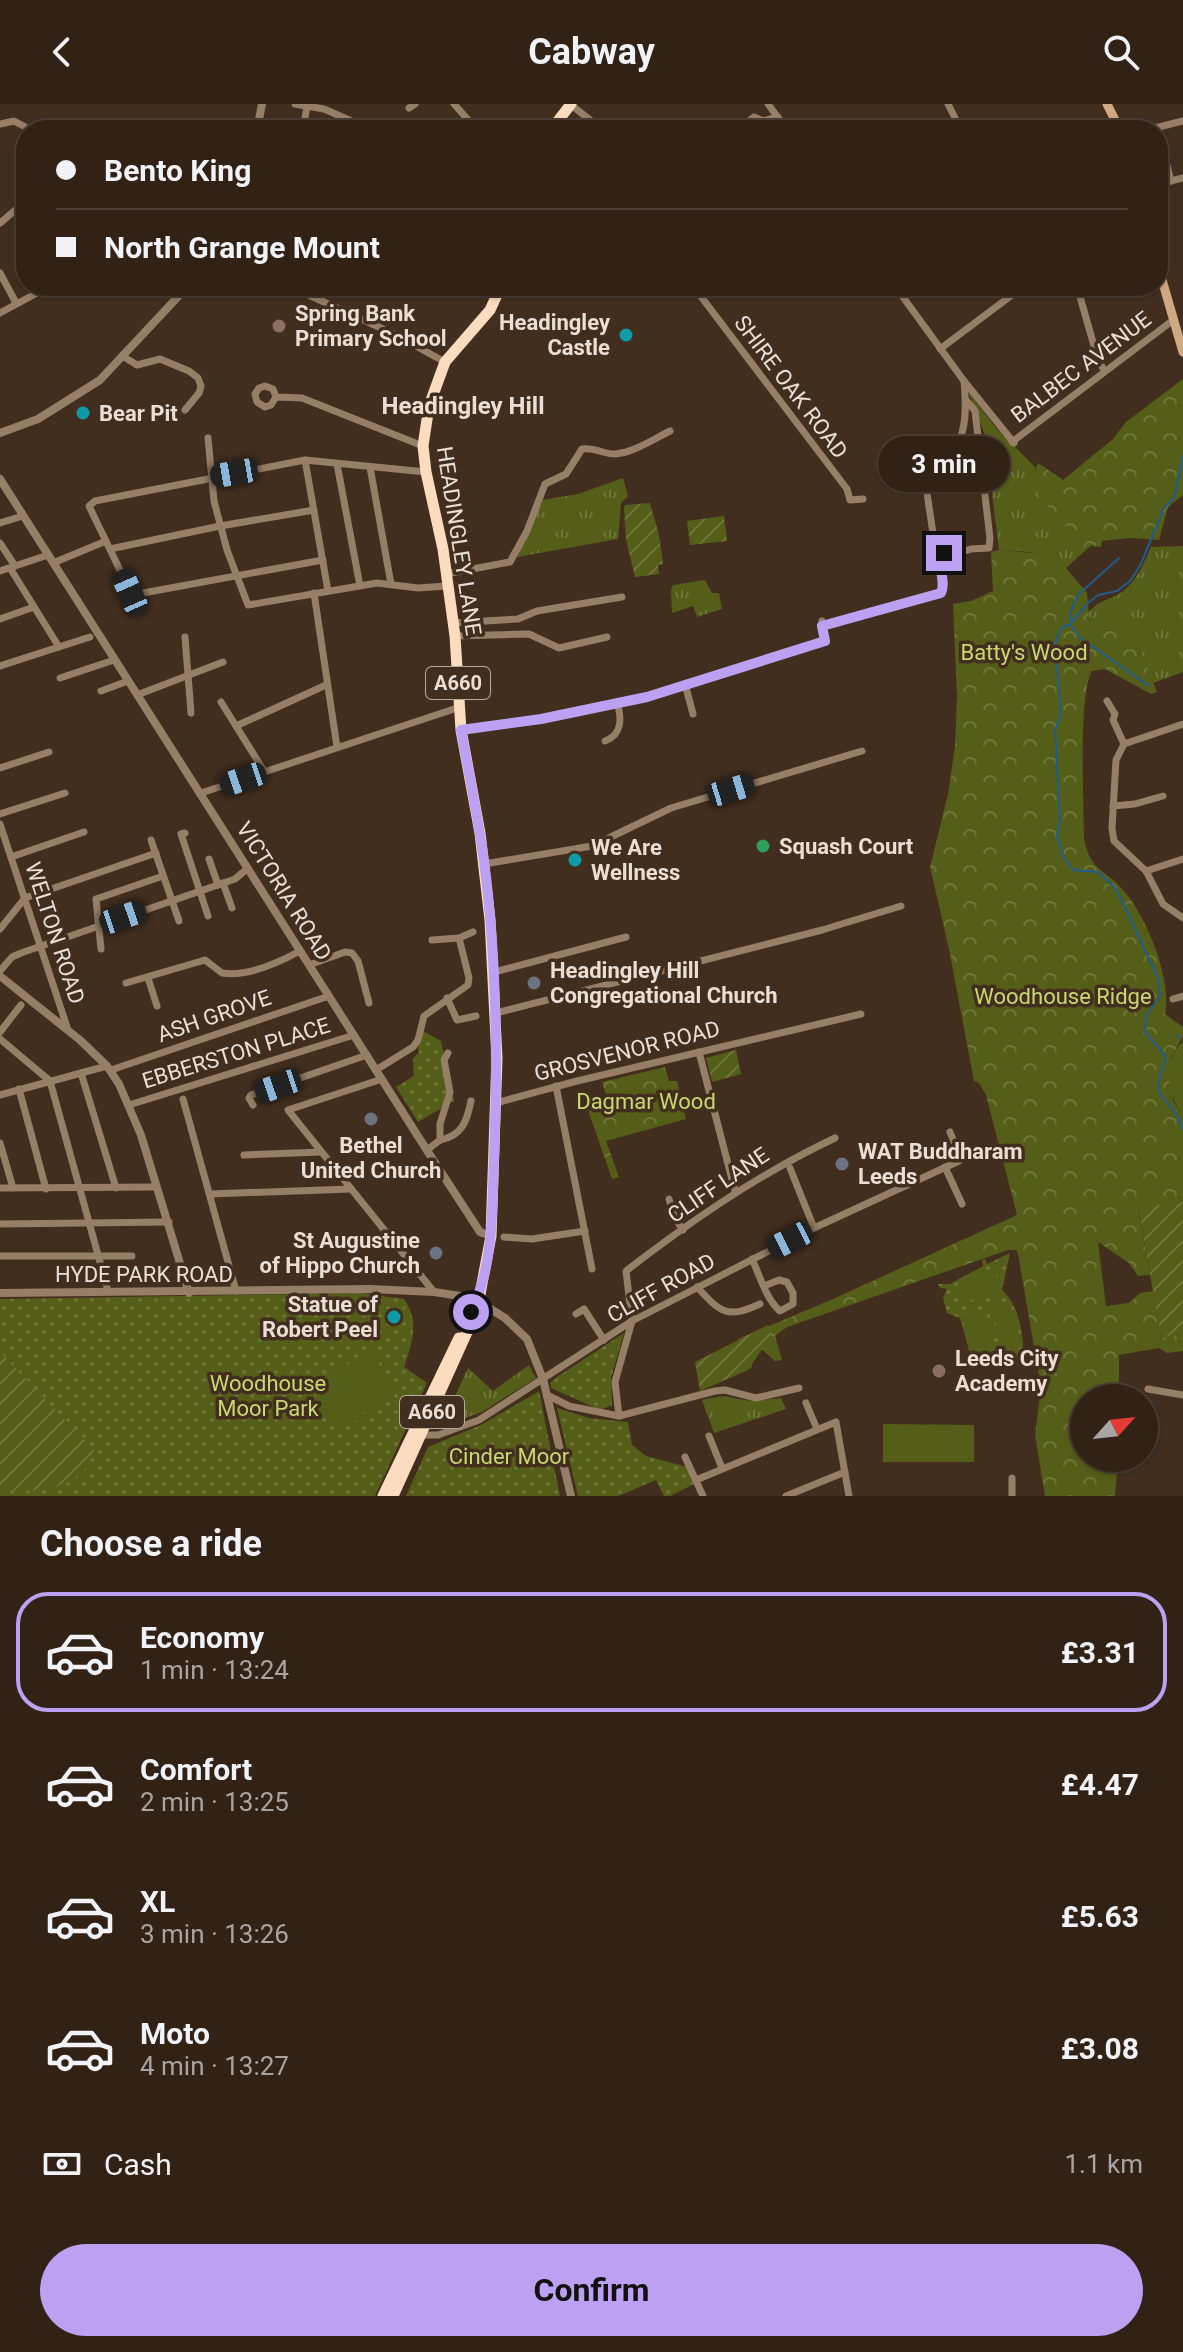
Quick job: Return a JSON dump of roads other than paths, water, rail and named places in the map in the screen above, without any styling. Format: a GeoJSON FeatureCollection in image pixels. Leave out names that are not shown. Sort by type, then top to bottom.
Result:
{"type":"FeatureCollection","features":[{"type":"Feature","properties":{"kind":"highway"},"geometry":{"type":"LineString","coordinates":[[559,120],[571,104]]}},
{"type":"Feature","properties":{"kind":"highway","name":"HEADINGLEY LANE"},"geometry":{"type":"LineString","coordinates":[[479,1300],[491,1236],[496,1103],[494,972],[484,864],[461,730],[455,636],[439,525],[423,446],[429,406],[445,362],[490,310],[496,296]]}},
{"type":"Feature","properties":{"kind":"highway","name":"A660"},"geometry":{"type":"LineString","coordinates":[[383,1496],[462,1348],[479,1300]]}},
{"type":"Feature","properties":{"kind":"highway","name":"A660"},"geometry":{"type":"LineString","coordinates":[[393,1496],[417,1434]]}},
{"type":"Feature","properties":{"kind":"main road"},"geometry":{"type":"LineString","coordinates":[[1166,296],[1183,352]]}},
{"type":"Feature","properties":{"kind":"street"},"geometry":{"type":"LineString","coordinates":[[295,104],[324,106],[350,120]]}},
{"type":"Feature","properties":{"kind":"street"},"geometry":{"type":"LineString","coordinates":[[571,104],[591,120]]}},
{"type":"Feature","properties":{"kind":"street"},"geometry":{"type":"LineString","coordinates":[[768,104],[780,120]]}},
{"type":"Feature","properties":{"kind":"street"},"geometry":{"type":"LineString","coordinates":[[305,120],[307,106]]}},
{"type":"Feature","properties":{"kind":"street"},"geometry":{"type":"LineString","coordinates":[[767,120],[778,117]]}},
{"type":"Feature","properties":{"kind":"street"},"geometry":{"type":"LineString","coordinates":[[1168,169],[1171,181]]}},
{"type":"Feature","properties":{"kind":"street"},"geometry":{"type":"LineString","coordinates":[[1168,182],[1183,178]]}},
{"type":"Feature","properties":{"kind":"street"},"geometry":{"type":"LineString","coordinates":[[0,223],[16,209]]}},
{"type":"Feature","properties":{"kind":"street"},"geometry":{"type":"LineString","coordinates":[[0,275],[16,303]]}},
{"type":"Feature","properties":{"kind":"street"},"geometry":{"type":"LineString","coordinates":[[0,313],[30,296]]}},
{"type":"Feature","properties":{"kind":"street"},"geometry":{"type":"LineString","coordinates":[[0,433],[38,419],[100,380],[179,296]]}},
{"type":"Feature","properties":{"kind":"street"},"geometry":{"type":"LineString","coordinates":[[310,296],[445,362]]}},
{"type":"Feature","properties":{"kind":"street","name":"SHIRE OAK ROAD"},"geometry":{"type":"LineString","coordinates":[[701,296],[847,489],[850,500],[863,499]]}},
{"type":"Feature","properties":{"kind":"street"},"geometry":{"type":"LineString","coordinates":[[902,296],[964,381],[965,426],[954,450],[941,464],[922,474],[934,540]]}},
{"type":"Feature","properties":{"kind":"street"},"geometry":{"type":"LineString","coordinates":[[940,349],[1011,296]]}},
{"type":"Feature","properties":{"kind":"street"},"geometry":{"type":"LineString","coordinates":[[1080,296],[1098,360],[1104,370]]}},
{"type":"Feature","properties":{"kind":"street","name":"BALBEC AVENUE"},"geometry":{"type":"LineString","coordinates":[[964,381],[1014,443],[1104,370],[1172,321]]}},
{"type":"Feature","properties":{"kind":"street"},"geometry":{"type":"LineString","coordinates":[[124,357],[137,365],[160,359],[194,374],[201,390],[185,410]]}},
{"type":"Feature","properties":{"kind":"street"},"geometry":{"type":"LineString","coordinates":[[276,397],[302,398],[423,446]]}},
{"type":"Feature","properties":{"kind":"street"},"geometry":{"type":"LineString","coordinates":[[461,730],[541,719],[647,697],[825,641],[822,623],[941,593],[941,555],[989,548],[975,411],[966,400]]}},
{"type":"Feature","properties":{"kind":"street"},"geometry":{"type":"LineString","coordinates":[[208,438],[210,477],[220,526],[248,605],[360,586],[391,584],[418,588],[510,562],[527,531],[545,484],[566,474],[582,449],[613,454],[624,452],[670,431]]}},
{"type":"Feature","properties":{"kind":"street"},"geometry":{"type":"LineString","coordinates":[[305,460],[328,591]]}},
{"type":"Feature","properties":{"kind":"street"},"geometry":{"type":"LineString","coordinates":[[323,560],[132,595],[89,506],[95,501],[305,460],[426,472]]}},
{"type":"Feature","properties":{"kind":"street"},"geometry":{"type":"LineString","coordinates":[[337,464],[360,586]]}},
{"type":"Feature","properties":{"kind":"street"},"geometry":{"type":"LineString","coordinates":[[370,467],[391,584]]}},
{"type":"Feature","properties":{"kind":"street","name":"VICTORIA ROAD"},"geometry":{"type":"LineString","coordinates":[[0,479],[480,1232],[491,1236]]}},
{"type":"Feature","properties":{"kind":"street"},"geometry":{"type":"LineString","coordinates":[[0,571],[108,545],[314,510]]}},
{"type":"Feature","properties":{"kind":"street"},"geometry":{"type":"LineString","coordinates":[[0,523],[23,516]]}},
{"type":"Feature","properties":{"kind":"street"},"geometry":{"type":"LineString","coordinates":[[0,543],[59,647]]}},
{"type":"Feature","properties":{"kind":"street"},"geometry":{"type":"LineString","coordinates":[[314,593],[337,747]]}},
{"type":"Feature","properties":{"kind":"street"},"geometry":{"type":"LineString","coordinates":[[453,623],[518,619],[537,611],[622,597]]}},
{"type":"Feature","properties":{"kind":"street"},"geometry":{"type":"LineString","coordinates":[[0,619],[34,607]]}},
{"type":"Feature","properties":{"kind":"street"},"geometry":{"type":"LineString","coordinates":[[455,636],[529,634],[559,648],[607,637]]}},
{"type":"Feature","properties":{"kind":"street"},"geometry":{"type":"LineString","coordinates":[[0,666],[90,637]]}},
{"type":"Feature","properties":{"kind":"street"},"geometry":{"type":"LineString","coordinates":[[185,637],[191,713]]}},
{"type":"Feature","properties":{"kind":"street"},"geometry":{"type":"LineString","coordinates":[[60,678],[114,660]]}},
{"type":"Feature","properties":{"kind":"street"},"geometry":{"type":"LineString","coordinates":[[137,695],[223,662]]}},
{"type":"Feature","properties":{"kind":"street"},"geometry":{"type":"LineString","coordinates":[[101,691],[128,681]]}},
{"type":"Feature","properties":{"kind":"street"},"geometry":{"type":"LineString","coordinates":[[685,684],[693,714]]}},
{"type":"Feature","properties":{"kind":"street"},"geometry":{"type":"LineString","coordinates":[[236,726],[326,685]]}},
{"type":"Feature","properties":{"kind":"street"},"geometry":{"type":"LineString","coordinates":[[1107,701],[1115,714],[1113,720],[1124,744]]}},
{"type":"Feature","properties":{"kind":"street"},"geometry":{"type":"LineString","coordinates":[[221,702],[264,771]]}},
{"type":"Feature","properties":{"kind":"street"},"geometry":{"type":"LineString","coordinates":[[605,741],[616,735],[618,729],[617,703]]}},
{"type":"Feature","properties":{"kind":"street"},"geometry":{"type":"LineString","coordinates":[[201,793],[460,707]]}},
{"type":"Feature","properties":{"kind":"street"},"geometry":{"type":"LineString","coordinates":[[1183,724],[1124,744],[1116,760],[1113,806],[1114,841],[1146,871],[1163,904],[1183,918]]}},
{"type":"Feature","properties":{"kind":"street"},"geometry":{"type":"LineString","coordinates":[[484,864],[592,846],[671,808],[862,751]]}},
{"type":"Feature","properties":{"kind":"street"},"geometry":{"type":"LineString","coordinates":[[0,768],[49,752]]}},
{"type":"Feature","properties":{"kind":"street"},"geometry":{"type":"LineString","coordinates":[[0,814],[65,793]]}},
{"type":"Feature","properties":{"kind":"street"},"geometry":{"type":"LineString","coordinates":[[1113,806],[1163,796]]}},
{"type":"Feature","properties":{"kind":"street","name":"WELTON ROAD"},"geometry":{"type":"LineString","coordinates":[[0,824],[3,846],[11,857],[68,1030]]}},
{"type":"Feature","properties":{"kind":"street"},"geometry":{"type":"LineString","coordinates":[[11,857],[84,832]]}},
{"type":"Feature","properties":{"kind":"street"},"geometry":{"type":"LineString","coordinates":[[185,833],[181,834],[208,916]]}},
{"type":"Feature","properties":{"kind":"street"},"geometry":{"type":"LineString","coordinates":[[151,840],[179,921]]}},
{"type":"Feature","properties":{"kind":"street"},"geometry":{"type":"LineString","coordinates":[[0,929],[25,898],[156,853]]}},
{"type":"Feature","properties":{"kind":"street"},"geometry":{"type":"LineString","coordinates":[[209,859],[232,908]]}},
{"type":"Feature","properties":{"kind":"street"},"geometry":{"type":"LineString","coordinates":[[1146,871],[1183,859]]}},
{"type":"Feature","properties":{"kind":"street"},"geometry":{"type":"LineString","coordinates":[[189,1293],[169,1222],[129,1105],[109,1068],[0,974],[12,957],[235,879],[248,868]]}},
{"type":"Feature","properties":{"kind":"street"},"geometry":{"type":"LineString","coordinates":[[101,949],[96,899],[163,876]]}},
{"type":"Feature","properties":{"kind":"street"},"geometry":{"type":"LineString","coordinates":[[496,1013],[822,930],[901,906]]}},
{"type":"Feature","properties":{"kind":"street"},"geometry":{"type":"LineString","coordinates":[[432,940],[459,938],[473,932]]}},
{"type":"Feature","properties":{"kind":"street"},"geometry":{"type":"LineString","coordinates":[[494,972],[626,937]]}},
{"type":"Feature","properties":{"kind":"street"},"geometry":{"type":"LineString","coordinates":[[376,1070],[408,1051],[418,1040],[424,1016],[468,985],[459,938]]}},
{"type":"Feature","properties":{"kind":"street"},"geometry":{"type":"LineString","coordinates":[[126,983],[205,960],[228,974],[281,962],[300,951]]}},
{"type":"Feature","properties":{"kind":"street"},"geometry":{"type":"LineString","coordinates":[[309,965],[345,952],[352,953],[358,961],[369,1003]]}},
{"type":"Feature","properties":{"kind":"street"},"geometry":{"type":"LineString","coordinates":[[148,978],[157,1006]]}},
{"type":"Feature","properties":{"kind":"street","name":"ASH GROVE"},"geometry":{"type":"LineString","coordinates":[[0,1095],[109,1068],[329,996]]}},
{"type":"Feature","properties":{"kind":"street"},"geometry":{"type":"LineString","coordinates":[[1173,999],[1183,996]]}},
{"type":"Feature","properties":{"kind":"street"},"geometry":{"type":"LineString","coordinates":[[447,998],[457,1020],[476,1016]]}},
{"type":"Feature","properties":{"kind":"street"},"geometry":{"type":"LineString","coordinates":[[0,1032],[21,1005]]}},
{"type":"Feature","properties":{"kind":"street","name":"GROSVENOR ROAD"},"geometry":{"type":"LineString","coordinates":[[496,1103],[861,1014]]}},
{"type":"Feature","properties":{"kind":"street","name":"EBBERSTON PLACE"},"geometry":{"type":"LineString","coordinates":[[129,1105],[354,1035]]}},
{"type":"Feature","properties":{"kind":"street"},"geometry":{"type":"LineString","coordinates":[[0,1039],[50,1081],[108,1291]]}},
{"type":"Feature","properties":{"kind":"street"},"geometry":{"type":"LineString","coordinates":[[699,1052],[735,1191]]}},
{"type":"Feature","properties":{"kind":"street"},"geometry":{"type":"LineString","coordinates":[[440,1140],[440,1124],[450,1092],[444,1060],[448,1053]]}},
{"type":"Feature","properties":{"kind":"street"},"geometry":{"type":"LineString","coordinates":[[253,1105],[249,1098],[251,1095],[367,1055]]}},
{"type":"Feature","properties":{"kind":"street"},"geometry":{"type":"LineString","coordinates":[[81,1073],[116,1188]]}},
{"type":"Feature","properties":{"kind":"street"},"geometry":{"type":"LineString","coordinates":[[382,1079],[288,1110],[434,1292]]}},
{"type":"Feature","properties":{"kind":"street"},"geometry":{"type":"LineString","coordinates":[[556,1086],[592,1269]]}},
{"type":"Feature","properties":{"kind":"street"},"geometry":{"type":"LineString","coordinates":[[19,1089],[46,1189]]}},
{"type":"Feature","properties":{"kind":"street"},"geometry":{"type":"LineString","coordinates":[[183,1099],[236,1291]]}},
{"type":"Feature","properties":{"kind":"street"},"geometry":{"type":"LineString","coordinates":[[427,1150],[440,1140],[451,1138],[464,1126],[471,1101]]}},
{"type":"Feature","properties":{"kind":"street"},"geometry":{"type":"LineString","coordinates":[[950,1132],[960,1158],[945,1167],[962,1204]]}},
{"type":"Feature","properties":{"kind":"street","name":"CLIFF LANE"},"geometry":{"type":"LineString","coordinates":[[632,1321],[626,1271],[735,1191],[786,1161],[835,1138]]}},
{"type":"Feature","properties":{"kind":"street"},"geometry":{"type":"LineString","coordinates":[[0,1143],[13,1188]]}},
{"type":"Feature","properties":{"kind":"street"},"geometry":{"type":"LineString","coordinates":[[244,1155],[321,1152]]}},
{"type":"Feature","properties":{"kind":"street","name":"CLIFF ROAD"},"geometry":{"type":"LineString","coordinates":[[417,1434],[438,1435],[479,1420],[632,1321],[814,1228],[945,1167]]}},
{"type":"Feature","properties":{"kind":"street"},"geometry":{"type":"LineString","coordinates":[[790,1168],[814,1228]]}},
{"type":"Feature","properties":{"kind":"street"},"geometry":{"type":"LineString","coordinates":[[0,1188],[157,1187]]}},
{"type":"Feature","properties":{"kind":"street"},"geometry":{"type":"LineString","coordinates":[[210,1194],[351,1189]]}},
{"type":"Feature","properties":{"kind":"street"},"geometry":{"type":"LineString","coordinates":[[669,1199],[683,1230]]}},
{"type":"Feature","properties":{"kind":"street"},"geometry":{"type":"LineString","coordinates":[[0,1224],[169,1222]]}},
{"type":"Feature","properties":{"kind":"street"},"geometry":{"type":"LineString","coordinates":[[504,1237],[532,1239],[585,1231]]}},
{"type":"Feature","properties":{"kind":"street"},"geometry":{"type":"LineString","coordinates":[[0,1256],[132,1256]]}},
{"type":"Feature","properties":{"kind":"street"},"geometry":{"type":"LineString","coordinates":[[752,1259],[764,1286],[776,1309],[780,1311],[793,1304],[793,1291],[787,1282],[779,1280],[764,1286]]}},
{"type":"Feature","properties":{"kind":"street"},"geometry":{"type":"LineString","coordinates":[[697,1287],[711,1303],[726,1313],[741,1313],[760,1304]]}},
{"type":"Feature","properties":{"kind":"street","name":"HYDE PARK ROAD"},"geometry":{"type":"LineString","coordinates":[[0,1293],[370,1289],[434,1292],[479,1300]]}},
{"type":"Feature","properties":{"kind":"street"},"geometry":{"type":"LineString","coordinates":[[479,1300],[521,1332],[543,1379],[571,1496]]}},
{"type":"Feature","properties":{"kind":"street"},"geometry":{"type":"LineString","coordinates":[[576,1314],[584,1309],[604,1340]]}},
{"type":"Feature","properties":{"kind":"street"},"geometry":{"type":"LineString","coordinates":[[619,1416],[615,1382],[617,1366],[632,1321]]}},
{"type":"Feature","properties":{"kind":"street"},"geometry":{"type":"LineString","coordinates":[[547,1395],[569,1406],[619,1416],[715,1391],[725,1390],[756,1398],[799,1388]]}},
{"type":"Feature","properties":{"kind":"street"},"geometry":{"type":"LineString","coordinates":[[1158,1391],[1183,1395]]}},
{"type":"Feature","properties":{"kind":"street"},"geometry":{"type":"LineString","coordinates":[[806,1403],[817,1429]]}},
{"type":"Feature","properties":{"kind":"street"},"geometry":{"type":"LineString","coordinates":[[696,1480],[836,1422],[849,1496]]}},
{"type":"Feature","properties":{"kind":"street"},"geometry":{"type":"LineString","coordinates":[[709,1436],[722,1468]]}},
{"type":"Feature","properties":{"kind":"street"},"geometry":{"type":"LineString","coordinates":[[685,1457],[703,1496]]}},
{"type":"Feature","properties":{"kind":"street"},"geometry":{"type":"LineString","coordinates":[[786,1496],[845,1472]]}},
{"type":"Feature","properties":{"kind":"street"},"geometry":{"type":"LineString","coordinates":[[1012,1478],[1012,1496]]}},
{"type":"Feature","properties":{"kind":"waterway"},"geometry":{"type":"LineString","coordinates":[[1183,456],[1174,498],[1164,508],[1140,566],[1130,581],[1117,591],[1098,595],[1088,603],[1070,624],[1061,628],[1055,644],[1061,714],[1055,730],[1060,820],[1057,837],[1064,858],[1073,870],[1098,872],[1114,887],[1158,978],[1160,996],[1146,1016],[1145,1032],[1166,1058],[1160,1091],[1183,1129]]}},
{"type":"Feature","properties":{"kind":"waterway"},"geometry":{"type":"LineString","coordinates":[[1119,558],[1078,595],[1070,613],[1070,624],[1079,637],[1149,686]]}},
{"type":"Feature","properties":{"kind":"place","name":"Spring Bank Primary School"},"geometry":{"type":"Point","coordinates":[279,326]}},
{"type":"Feature","properties":{"kind":"place","name":"Headingley Castle"},"geometry":{"type":"Point","coordinates":[626,335]}},
{"type":"Feature","properties":{"kind":"place","name":"Bear Pit"},"geometry":{"type":"Point","coordinates":[83,413]}},
{"type":"Feature","properties":{"kind":"place","name":"Squash Court"},"geometry":{"type":"Point","coordinates":[763,846]}},
{"type":"Feature","properties":{"kind":"place","name":"We Are Wellness"},"geometry":{"type":"Point","coordinates":[575,860]}},
{"type":"Feature","properties":{"kind":"place","name":"Headingley Hill Congregational Church"},"geometry":{"type":"Point","coordinates":[534,983]}},
{"type":"Feature","properties":{"kind":"place","name":"Bethel United Church"},"geometry":{"type":"Point","coordinates":[371,1119]}},
{"type":"Feature","properties":{"kind":"place","name":"WAT Buddharam Leeds"},"geometry":{"type":"Point","coordinates":[842,1164]}},
{"type":"Feature","properties":{"kind":"place","name":"St Augustine of Hippo Church"},"geometry":{"type":"Point","coordinates":[436,1253]}},
{"type":"Feature","properties":{"kind":"place","name":"Statue of Robert Peel"},"geometry":{"type":"Point","coordinates":[394,1317]}},
{"type":"Feature","properties":{"kind":"place","name":"Leeds City Academy"},"geometry":{"type":"Point","coordinates":[939,1371]}},
{"type":"Feature","properties":{"kind":"district","name":"Headingley Hill"},"geometry":{"type":"Point","coordinates":[463,406]}},
{"type":"Feature","properties":{"kind":"park label","name":"Batty's Wood"},"geometry":{"type":"Point","coordinates":[1024,652]}},
{"type":"Feature","properties":{"kind":"park label","name":"Woodhouse Ridge"},"geometry":{"type":"Point","coordinates":[1063,996]}},
{"type":"Feature","properties":{"kind":"park label","name":"Dagmar Wood"},"geometry":{"type":"Point","coordinates":[646,1101]}},
{"type":"Feature","properties":{"kind":"park label","name":"Woodhouse Moor Park"},"geometry":{"type":"Point","coordinates":[268,1396]}},
{"type":"Feature","properties":{"kind":"park label","name":"Cinder Moor"},"geometry":{"type":"Point","coordinates":[509,1456]}}]}
